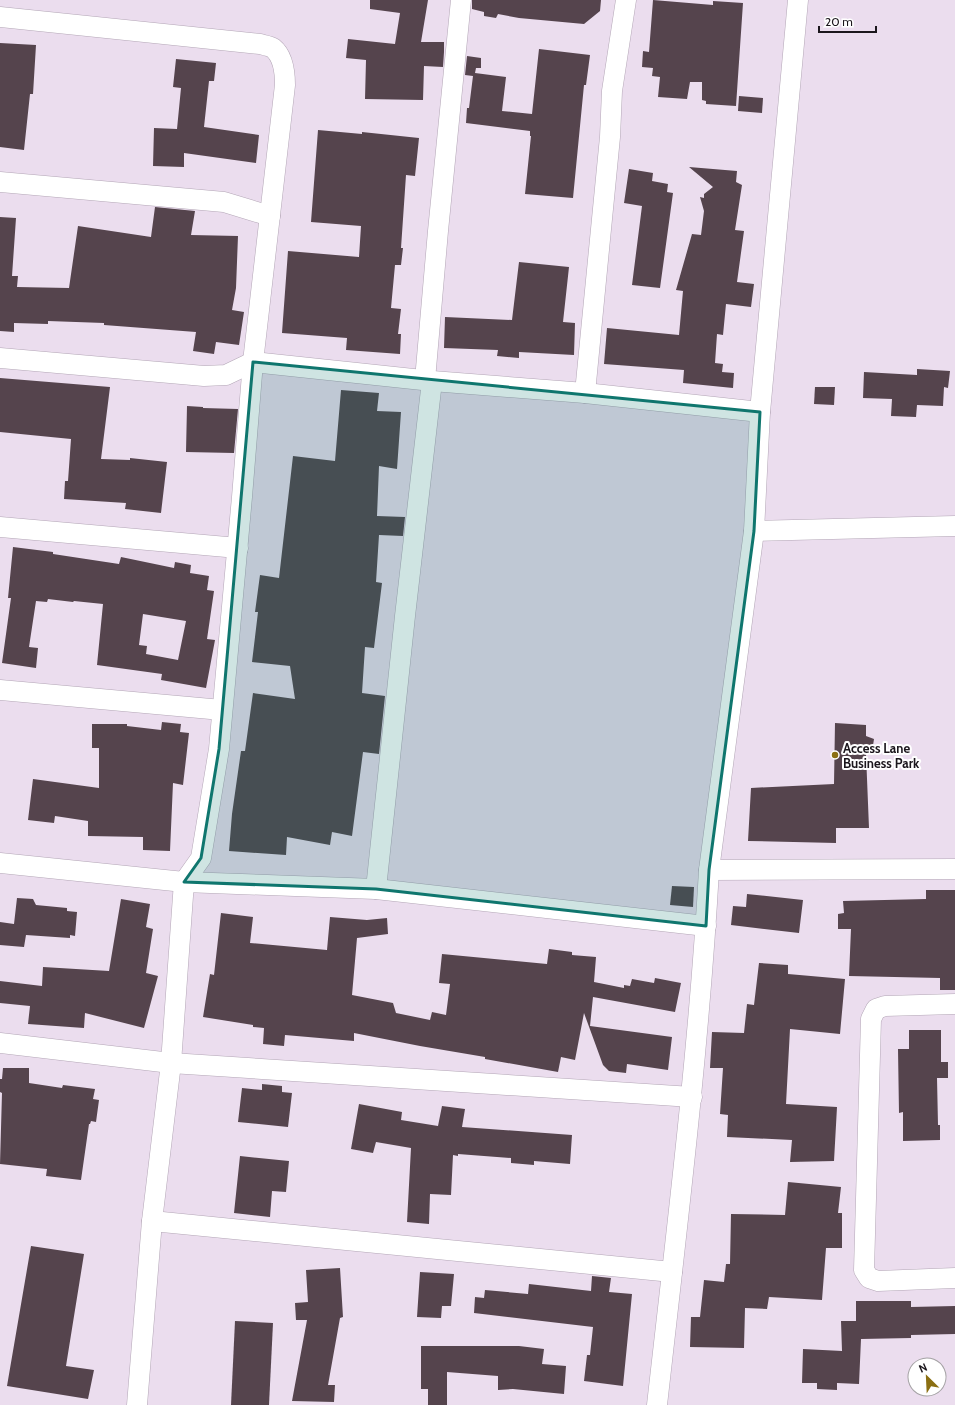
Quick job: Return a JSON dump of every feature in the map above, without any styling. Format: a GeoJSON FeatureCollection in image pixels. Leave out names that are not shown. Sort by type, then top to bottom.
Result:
{"type":"FeatureCollection","features":[{"type":"Feature","properties":{"kind":"street"},"geometry":{"type":"LineString","coordinates":[[376,889],[429,381],[438,230],[461,0]]}},
{"type":"Feature","properties":{"kind":"street"},"geometry":{"type":"LineString","coordinates":[[584,393],[610,137],[612,91],[626,0]]}},
{"type":"Feature","properties":{"kind":"street"},"geometry":{"type":"LineString","coordinates":[[657,1405],[692,1097],[709,870],[754,530],[760,412],[798,0]]}},
{"type":"Feature","properties":{"kind":"street"},"geometry":{"type":"LineString","coordinates":[[0,17],[260,44],[272,48],[278,55],[282,63],[284,73],[285,85],[253,362],[238,548],[219,749],[201,858],[184,882],[171,1063],[152,1221],[137,1405]]}},
{"type":"Feature","properties":{"kind":"street"},"geometry":{"type":"LineString","coordinates":[[0,182],[224,202],[270,216]]}},
{"type":"Feature","properties":{"kind":"street"},"geometry":{"type":"LineString","coordinates":[[0,358],[204,376],[226,374],[253,362],[429,381],[584,393],[760,412]]}},
{"type":"Feature","properties":{"kind":"street"},"geometry":{"type":"LineString","coordinates":[[754,530],[955,526]]}},
{"type":"Feature","properties":{"kind":"street"},"geometry":{"type":"LineString","coordinates":[[0,527],[238,548]]}},
{"type":"Feature","properties":{"kind":"street"},"geometry":{"type":"LineString","coordinates":[[0,690],[222,710]]}},
{"type":"Feature","properties":{"kind":"street"},"geometry":{"type":"LineString","coordinates":[[0,863],[184,882],[376,889],[706,926]]}},
{"type":"Feature","properties":{"kind":"street"},"geometry":{"type":"LineString","coordinates":[[709,870],[955,869]]}},
{"type":"Feature","properties":{"kind":"street"},"geometry":{"type":"LineString","coordinates":[[955,1004],[885,1006],[876,1010],[871,1019],[864,1270],[869,1278],[878,1281],[955,1278]]}},
{"type":"Feature","properties":{"kind":"street"},"geometry":{"type":"LineString","coordinates":[[0,1043],[171,1063],[692,1097]]}},
{"type":"Feature","properties":{"kind":"street"},"geometry":{"type":"LineString","coordinates":[[152,1221],[672,1272]]}},
{"type":"Feature","properties":{"kind":"highlighted area"},"geometry":{"type":"Polygon","coordinates":[[[253,362],[760,412],[754,531],[709,870],[706,926],[376,889],[184,882],[201,858],[219,749],[253,362]]]}},
{"type":"Feature","properties":{"kind":"building"},"geometry":{"type":"Polygon","coordinates":[[[370,0],[428,0],[421,42],[444,42],[444,52],[443,67],[424,66],[423,100],[365,99],[366,60],[346,58],[348,39],[395,44],[400,13],[370,9],[370,0]]]}},
{"type":"Feature","properties":{"kind":"building"},"geometry":{"type":"Polygon","coordinates":[[[472,0],[601,0],[600,11],[584,24],[519,18],[498,14],[496,18],[484,16],[484,12],[472,9],[472,0]]]}},
{"type":"Feature","properties":{"kind":"building"},"geometry":{"type":"Polygon","coordinates":[[[653,0],[713,5],[713,1],[743,3],[736,106],[706,104],[706,101],[702,100],[702,82],[690,82],[687,99],[658,97],[660,77],[652,76],[653,68],[642,67],[643,51],[649,52],[653,0]]]}},
{"type":"Feature","properties":{"kind":"building"},"geometry":{"type":"Polygon","coordinates":[[[0,43],[36,45],[33,94],[30,94],[24,150],[0,147],[0,43]]]}},
{"type":"Feature","properties":{"kind":"building"},"geometry":{"type":"Polygon","coordinates":[[[539,49],[590,55],[586,85],[584,85],[573,198],[525,194],[531,136],[530,131],[466,123],[467,108],[469,108],[473,76],[465,75],[467,56],[481,58],[481,68],[476,68],[475,73],[506,77],[502,111],[532,114],[539,49]]]}},
{"type":"Feature","properties":{"kind":"building"},"geometry":{"type":"Polygon","coordinates":[[[176,59],[216,63],[214,81],[209,81],[204,127],[259,135],[256,163],[184,153],[184,167],[153,166],[154,128],[177,129],[181,88],[173,87],[176,59]]]}},
{"type":"Feature","properties":{"kind":"building"},"geometry":{"type":"Polygon","coordinates":[[[739,96],[763,98],[762,113],[738,111],[739,96]]]}},
{"type":"Feature","properties":{"kind":"building"},"geometry":{"type":"Polygon","coordinates":[[[318,130],[362,134],[362,132],[419,138],[415,176],[406,175],[401,248],[403,248],[401,265],[395,265],[391,308],[401,309],[398,334],[401,334],[400,354],[346,350],[347,338],[282,333],[288,251],[359,257],[361,226],[311,222],[318,130]]]}},
{"type":"Feature","properties":{"kind":"building"},"geometry":{"type":"Polygon","coordinates":[[[689,167],[737,171],[736,182],[742,185],[735,230],[744,231],[737,282],[754,284],[751,307],[726,304],[723,335],[717,334],[715,363],[723,364],[722,372],[734,373],[733,388],[683,383],[684,370],[604,364],[607,328],[679,335],[683,291],[676,290],[692,234],[701,235],[704,211],[700,197],[704,198],[704,194],[713,187],[689,167]]]}},
{"type":"Feature","properties":{"kind":"building"},"geometry":{"type":"Polygon","coordinates":[[[629,169],[653,173],[652,181],[668,184],[667,192],[673,193],[660,288],[632,285],[642,206],[624,203],[629,169]]]}},
{"type":"Feature","properties":{"kind":"building"},"geometry":{"type":"Polygon","coordinates":[[[155,207],[195,211],[191,235],[238,236],[236,288],[232,310],[244,312],[239,345],[216,342],[214,354],[193,351],[196,332],[104,325],[104,323],[48,321],[48,324],[14,323],[14,332],[0,331],[0,217],[16,218],[12,276],[18,276],[17,287],[69,288],[78,226],[151,237],[155,207]]]}},
{"type":"Feature","properties":{"kind":"building"},"geometry":{"type":"Polygon","coordinates":[[[519,262],[569,267],[563,322],[575,323],[574,355],[519,352],[519,358],[497,356],[498,350],[444,348],[445,317],[512,320],[519,262]]]}},
{"type":"Feature","properties":{"kind":"building"},"geometry":{"type":"Polygon","coordinates":[[[917,369],[950,371],[948,388],[944,387],[943,406],[917,405],[916,417],[891,416],[892,399],[863,398],[864,372],[917,375],[917,369]]]}},
{"type":"Feature","properties":{"kind":"building"},"geometry":{"type":"Polygon","coordinates":[[[0,378],[110,387],[101,459],[130,460],[130,458],[167,462],[161,513],[125,509],[126,503],[64,499],[65,481],[68,481],[71,439],[0,432],[0,378]]]}},
{"type":"Feature","properties":{"kind":"building"},"geometry":{"type":"Polygon","coordinates":[[[815,387],[835,387],[834,405],[814,404],[815,387]]]}},
{"type":"Feature","properties":{"kind":"building"},"geometry":{"type":"Polygon","coordinates":[[[341,390],[379,393],[377,411],[401,412],[397,469],[379,466],[377,516],[405,517],[403,536],[379,535],[376,582],[382,583],[374,648],[365,647],[362,693],[385,696],[379,754],[363,752],[352,836],[332,832],[330,845],[287,837],[286,855],[229,851],[232,814],[241,751],[245,751],[253,693],[295,699],[290,666],[252,662],[258,612],[255,612],[260,575],[279,578],[293,456],[335,461],[341,390]]]}},
{"type":"Feature","properties":{"kind":"building"},"geometry":{"type":"Polygon","coordinates":[[[187,406],[238,409],[234,453],[186,452],[187,406]]]}},
{"type":"Feature","properties":{"kind":"building"},"geometry":{"type":"Polygon","coordinates":[[[13,547],[53,552],[53,554],[119,564],[121,557],[174,568],[175,562],[191,565],[190,573],[209,576],[207,590],[214,591],[207,639],[215,640],[206,688],[161,680],[162,674],[97,665],[103,604],[48,599],[47,602],[36,601],[29,647],[38,648],[36,668],[2,663],[11,598],[8,598],[13,547]],[[143,614],[139,645],[147,646],[146,654],[178,660],[186,621],[143,614]]]}},
{"type":"Feature","properties":{"kind":"building"},"geometry":{"type":"Polygon","coordinates":[[[162,722],[181,724],[180,732],[189,733],[183,785],[173,783],[170,851],[143,850],[143,837],[88,836],[88,821],[55,816],[54,823],[28,820],[33,779],[99,788],[99,748],[92,748],[92,724],[127,724],[127,726],[161,730],[162,722]]]}},
{"type":"Feature","properties":{"kind":"building"},"geometry":{"type":"Polygon","coordinates":[[[835,723],[866,725],[866,736],[874,739],[872,752],[866,754],[869,828],[836,828],[836,843],[748,841],[751,788],[834,784],[835,723]]]}},
{"type":"Feature","properties":{"kind":"building"},"geometry":{"type":"Polygon","coordinates":[[[672,886],[694,887],[693,907],[670,905],[672,886]]]}},
{"type":"Feature","properties":{"kind":"building"},"geometry":{"type":"Polygon","coordinates":[[[926,890],[955,890],[955,990],[940,990],[940,978],[849,976],[851,929],[838,929],[838,914],[844,913],[843,901],[926,899],[926,890]]]}},
{"type":"Feature","properties":{"kind":"building"},"geometry":{"type":"Polygon","coordinates":[[[747,894],[803,900],[799,933],[731,925],[733,906],[746,907],[747,894]]]}},
{"type":"Feature","properties":{"kind":"building"},"geometry":{"type":"Polygon","coordinates":[[[17,898],[33,899],[36,905],[67,908],[67,911],[77,912],[75,936],[70,935],[70,938],[26,935],[24,947],[0,945],[0,922],[14,924],[17,898]]]}},
{"type":"Feature","properties":{"kind":"building"},"geometry":{"type":"Polygon","coordinates":[[[121,899],[150,904],[146,927],[153,929],[146,973],[158,976],[144,1028],[85,1013],[84,1028],[28,1024],[30,1006],[0,1003],[0,981],[42,986],[43,967],[109,971],[121,899]]]}},
{"type":"Feature","properties":{"kind":"building"},"geometry":{"type":"Polygon","coordinates":[[[221,913],[253,917],[250,943],[327,950],[330,917],[367,920],[387,918],[388,934],[357,938],[352,995],[393,1003],[396,1013],[430,1020],[432,1012],[446,1015],[450,984],[439,983],[442,954],[547,964],[549,949],[572,952],[572,955],[596,957],[594,982],[624,988],[624,985],[630,986],[632,979],[654,983],[655,978],[681,983],[675,1012],[593,997],[590,1026],[672,1037],[668,1070],[627,1064],[626,1073],[609,1071],[603,1065],[584,1013],[575,1060],[561,1057],[558,1072],[354,1033],[354,1041],[285,1035],[284,1046],[263,1044],[264,1028],[203,1017],[210,974],[214,975],[221,913]]]}},
{"type":"Feature","properties":{"kind":"building"},"geometry":{"type":"Polygon","coordinates":[[[759,963],[788,965],[788,974],[845,979],[840,1034],[790,1029],[786,1104],[837,1107],[834,1161],[790,1162],[792,1140],[727,1137],[728,1115],[720,1114],[723,1068],[710,1068],[712,1032],[744,1033],[747,1004],[754,1005],[759,963]]]}},
{"type":"Feature","properties":{"kind":"building"},"geometry":{"type":"Polygon","coordinates":[[[909,1030],[941,1030],[941,1062],[948,1062],[948,1078],[937,1078],[938,1125],[940,1125],[940,1140],[903,1141],[903,1112],[899,1113],[898,1049],[909,1049],[909,1030]]]}},
{"type":"Feature","properties":{"kind":"building"},"geometry":{"type":"Polygon","coordinates":[[[3,1068],[29,1068],[29,1083],[62,1088],[63,1085],[95,1089],[93,1099],[99,1100],[96,1122],[91,1121],[89,1124],[81,1180],[46,1176],[47,1169],[0,1164],[2,1093],[0,1092],[0,1079],[2,1079],[3,1068]]]}},
{"type":"Feature","properties":{"kind":"building"},"geometry":{"type":"Polygon","coordinates":[[[262,1084],[282,1086],[282,1092],[292,1093],[288,1127],[238,1122],[242,1088],[262,1090],[262,1084]]]}},
{"type":"Feature","properties":{"kind":"building"},"geometry":{"type":"Polygon","coordinates":[[[359,1104],[402,1112],[401,1120],[438,1126],[442,1106],[465,1109],[462,1127],[572,1135],[570,1164],[534,1161],[534,1165],[511,1163],[511,1158],[458,1154],[458,1156],[453,1155],[451,1195],[430,1194],[429,1224],[407,1222],[411,1148],[376,1142],[373,1153],[351,1149],[359,1104]]]}},
{"type":"Feature","properties":{"kind":"building"},"geometry":{"type":"Polygon","coordinates":[[[240,1156],[289,1161],[286,1192],[272,1191],[270,1217],[234,1213],[240,1156]]]}},
{"type":"Feature","properties":{"kind":"building"},"geometry":{"type":"Polygon","coordinates":[[[788,1182],[841,1187],[838,1213],[842,1213],[842,1248],[826,1248],[822,1300],[769,1297],[767,1309],[745,1308],[744,1348],[690,1347],[691,1317],[700,1317],[704,1280],[724,1282],[726,1264],[730,1264],[731,1214],[785,1215],[788,1182]]]}},
{"type":"Feature","properties":{"kind":"building"},"geometry":{"type":"Polygon","coordinates":[[[31,1246],[84,1254],[66,1366],[94,1370],[88,1399],[7,1386],[31,1246]]]}},
{"type":"Feature","properties":{"kind":"building"},"geometry":{"type":"Polygon","coordinates":[[[340,1268],[343,1317],[340,1318],[328,1385],[335,1385],[334,1402],[292,1401],[307,1320],[296,1320],[295,1303],[308,1302],[306,1270],[340,1268]]]}},
{"type":"Feature","properties":{"kind":"building"},"geometry":{"type":"Polygon","coordinates":[[[420,1272],[454,1274],[451,1306],[442,1306],[441,1318],[417,1317],[420,1272]]]}},
{"type":"Feature","properties":{"kind":"building"},"geometry":{"type":"Polygon","coordinates":[[[592,1276],[611,1278],[609,1292],[632,1294],[623,1386],[584,1381],[587,1355],[590,1355],[593,1327],[474,1313],[475,1297],[484,1298],[485,1290],[528,1294],[529,1284],[591,1291],[592,1276]]]}},
{"type":"Feature","properties":{"kind":"building"},"geometry":{"type":"Polygon","coordinates":[[[856,1301],[911,1301],[911,1307],[955,1306],[955,1334],[911,1335],[911,1338],[861,1339],[859,1384],[837,1383],[837,1390],[817,1389],[817,1383],[802,1383],[803,1349],[842,1351],[841,1321],[856,1321],[856,1301]]]}},
{"type":"Feature","properties":{"kind":"building"},"geometry":{"type":"Polygon","coordinates":[[[235,1321],[273,1323],[269,1405],[231,1405],[235,1321]]]}},
{"type":"Feature","properties":{"kind":"building"},"geometry":{"type":"Polygon","coordinates":[[[421,1346],[519,1346],[544,1349],[542,1364],[566,1366],[564,1394],[513,1389],[498,1390],[498,1376],[447,1372],[447,1405],[428,1405],[428,1389],[421,1389],[421,1346]]]}},
{"type":"Feature","properties":{"kind":"place","name":"Access Lane Business Park"},"geometry":{"type":"Point","coordinates":[835,755]}}]}
